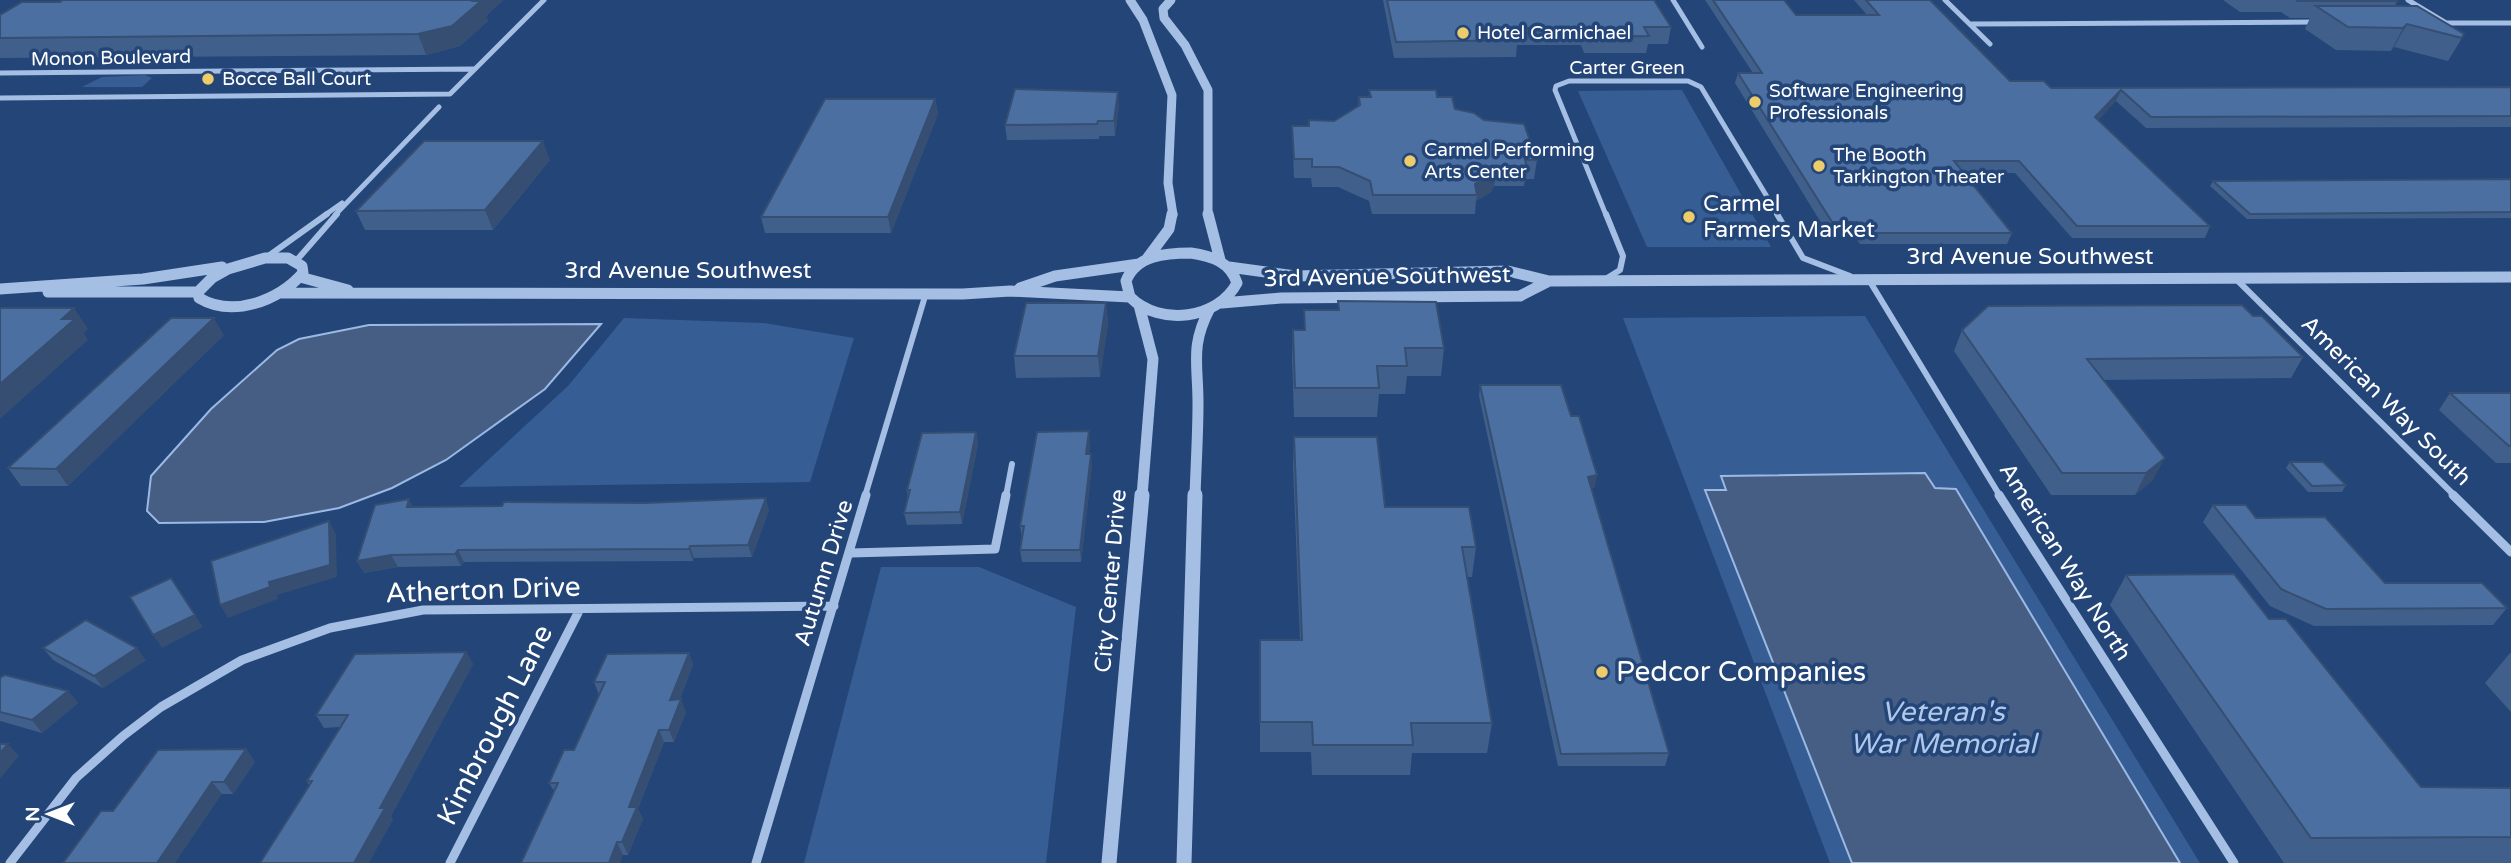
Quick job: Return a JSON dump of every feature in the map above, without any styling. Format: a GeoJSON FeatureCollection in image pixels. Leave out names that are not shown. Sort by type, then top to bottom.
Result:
{"type":"FeatureCollection","features":[{"type":"Feature","properties":{"kind":"street"},"geometry":{"type":"LineString","coordinates":[[475,69],[544,0]]}},
{"type":"Feature","properties":{"kind":"street"},"geometry":{"type":"LineString","coordinates":[[1130,0],[1143,20],[1172,95],[1168,183],[1173,219],[1169,229],[1126,280],[1125,289],[1134,301]]}},
{"type":"Feature","properties":{"kind":"street"},"geometry":{"type":"LineString","coordinates":[[1171,0],[1163,9],[1164,18],[1185,45],[1210,100],[1208,221],[1224,264],[1237,283],[1234,291],[1216,306],[1194,339],[1198,400],[1184,863]]}},
{"type":"Feature","properties":{"kind":"street"},"geometry":{"type":"LineString","coordinates":[[1673,0],[1702,47]]}},
{"type":"Feature","properties":{"kind":"street"},"geometry":{"type":"LineString","coordinates":[[1945,0],[1990,44]]}},
{"type":"Feature","properties":{"kind":"street"},"geometry":{"type":"LineString","coordinates":[[2408,0],[2446,23]]}},
{"type":"Feature","properties":{"kind":"street"},"geometry":{"type":"LineString","coordinates":[[1970,24],[2322,22]]}},
{"type":"Feature","properties":{"kind":"street"},"geometry":{"type":"LineString","coordinates":[[2432,23],[2511,23]]}},
{"type":"Feature","properties":{"kind":"street","name":"Monon Boulevard"},"geometry":{"type":"LineString","coordinates":[[0,73],[475,69]]}},
{"type":"Feature","properties":{"kind":"street","name":"Monon Boulevard"},"geometry":{"type":"LineString","coordinates":[[0,98],[450,94],[475,69]]}},
{"type":"Feature","properties":{"kind":"street","name":"Carter Green"},"geometry":{"type":"LineString","coordinates":[[1603,281],[1620,270],[1623,256],[1555,90],[1556,86],[1569,81],[1688,81],[1701,87],[1803,258],[1863,279]]}},
{"type":"Feature","properties":{"kind":"street"},"geometry":{"type":"LineString","coordinates":[[296,261],[354,194],[439,107]]}},
{"type":"Feature","properties":{"kind":"street"},"geometry":{"type":"LineString","coordinates":[[265,258],[354,194]]}},
{"type":"Feature","properties":{"kind":"street","name":"3rd Avenue Southwest"},"geometry":{"type":"LineString","coordinates":[[1010,291],[1055,276],[1191,253],[1224,264],[1295,276],[1508,271],[1549,281],[2511,277]]}},
{"type":"Feature","properties":{"kind":"street"},"geometry":{"type":"LineString","coordinates":[[0,289],[143,279],[237,265],[265,258],[296,261],[302,266],[300,277],[283,293],[260,302],[228,307],[205,303],[198,292]]}},
{"type":"Feature","properties":{"kind":"street"},"geometry":{"type":"LineString","coordinates":[[13,289],[66,294],[198,292],[212,277],[237,265]]}},
{"type":"Feature","properties":{"kind":"street","name":"3rd Avenue Southwest"},"geometry":{"type":"LineString","coordinates":[[300,277],[366,295]]}},
{"type":"Feature","properties":{"kind":"street","name":"American Way South"},"geometry":{"type":"LineString","coordinates":[[2234,277],[2511,552]]}},
{"type":"Feature","properties":{"kind":"street","name":"American Way North"},"geometry":{"type":"LineString","coordinates":[[1863,279],[2234,863]]}},
{"type":"Feature","properties":{"kind":"street","name":"3rd Avenue Southwest"},"geometry":{"type":"LineString","coordinates":[[283,293],[366,295],[547,291],[1010,291],[1134,301],[1167,314],[1281,298],[1520,296],[1549,281]]}},
{"type":"Feature","properties":{"kind":"street","name":"Autumn Drive"},"geometry":{"type":"LineString","coordinates":[[756,863],[851,553],[926,293]]}},
{"type":"Feature","properties":{"kind":"street","name":"City Center Drive"},"geometry":{"type":"LineString","coordinates":[[1109,863],[1153,374],[1153,359],[1134,301]]}},
{"type":"Feature","properties":{"kind":"street"},"geometry":{"type":"LineString","coordinates":[[851,553],[995,549],[1012,464]]}},
{"type":"Feature","properties":{"kind":"street","name":"Atherton Drive"},"geometry":{"type":"LineString","coordinates":[[10,863],[84,769],[145,717],[206,678],[271,647],[326,628],[380,615],[423,610],[834,606]]}},
{"type":"Feature","properties":{"kind":"street","name":"Kimbrough Lane"},"geometry":{"type":"LineString","coordinates":[[450,863],[580,609]]}},
{"type":"Feature","properties":{"kind":"shaded area"},"geometry":{"type":"Polygon","coordinates":[[[145,75],[152,78],[142,87],[82,87],[102,77],[145,75]]]}},
{"type":"Feature","properties":{"kind":"shaded area"},"geometry":{"type":"Polygon","coordinates":[[[1682,90],[1771,247],[1647,247],[1578,91],[1682,90]]]}},
{"type":"Feature","properties":{"kind":"shaded area","name":"Veteran's War Memorial"},"geometry":{"type":"Polygon","coordinates":[[[1865,316],[2200,863],[1830,863],[1623,318],[1865,316]]]}},
{"type":"Feature","properties":{"kind":"shaded area"},"geometry":{"type":"Polygon","coordinates":[[[624,318],[764,323],[854,338],[810,482],[459,487],[568,386],[624,318]]]}},
{"type":"Feature","properties":{"kind":"shaded area"},"geometry":{"type":"Polygon","coordinates":[[[881,567],[979,567],[1076,607],[1046,863],[804,863],[881,567]]]}},
{"type":"Feature","properties":{"kind":"water"},"geometry":{"type":"Polygon","coordinates":[[[601,324],[545,389],[446,460],[392,488],[339,508],[264,522],[159,523],[147,511],[151,476],[211,409],[277,350],[299,339],[369,325],[601,324]]]}},
{"type":"Feature","properties":{"kind":"water","name":"Veteran's War Memorial"},"geometry":{"type":"Polygon","coordinates":[[[1925,473],[1935,488],[1956,489],[2180,863],[1852,863],[1705,490],[1726,490],[1721,476],[1925,473]]]}},
{"type":"Feature","properties":{"kind":"building"},"geometry":{"type":"Polygon","coordinates":[[[1387,0],[1654,0],[1671,27],[1644,27],[1649,36],[1587,37],[1583,28],[1513,28],[1518,40],[1396,42],[1387,0]]]}},
{"type":"Feature","properties":{"kind":"building"},"geometry":{"type":"Polygon","coordinates":[[[1713,0],[1784,0],[1796,15],[1879,15],[1866,0],[1930,0],[2010,81],[2044,81],[2051,88],[2511,87],[2511,116],[2151,117],[2121,90],[2095,117],[2210,226],[2077,226],[2019,161],[1954,161],[2012,233],[1864,233],[1857,222],[1832,222],[1738,73],[1762,73],[1713,0]]]}},
{"type":"Feature","properties":{"kind":"building"},"geometry":{"type":"Polygon","coordinates":[[[2296,0],[2396,0],[2397,1],[2298,1],[2296,0]]]}},
{"type":"Feature","properties":{"kind":"building"},"geometry":{"type":"Polygon","coordinates":[[[481,1],[452,26],[418,34],[0,38],[0,15],[22,2],[481,1]]]}},
{"type":"Feature","properties":{"kind":"building"},"geometry":{"type":"Polygon","coordinates":[[[2316,6],[2417,6],[2464,34],[2462,38],[2407,24],[2403,28],[2348,27],[2316,6]]]}},
{"type":"Feature","properties":{"kind":"building"},"geometry":{"type":"Polygon","coordinates":[[[1015,89],[1118,92],[1114,121],[1098,121],[1097,124],[1005,125],[1015,89]]]}},
{"type":"Feature","properties":{"kind":"building","name":"Carmel Performing Arts Center"},"geometry":{"type":"Polygon","coordinates":[[[1369,90],[1436,90],[1437,97],[1452,97],[1455,109],[1474,113],[1484,120],[1524,124],[1537,160],[1525,160],[1527,167],[1497,167],[1493,173],[1475,184],[1477,195],[1373,195],[1370,181],[1339,167],[1312,167],[1312,159],[1294,159],[1292,126],[1309,126],[1309,120],[1334,121],[1360,105],[1359,97],[1371,97],[1369,90]]]}},
{"type":"Feature","properties":{"kind":"building"},"geometry":{"type":"Polygon","coordinates":[[[825,99],[935,99],[888,217],[761,217],[825,99]]]}},
{"type":"Feature","properties":{"kind":"building"},"geometry":{"type":"Polygon","coordinates":[[[424,141],[543,141],[485,210],[356,211],[424,141]]]}},
{"type":"Feature","properties":{"kind":"building"},"geometry":{"type":"Polygon","coordinates":[[[2511,179],[2511,212],[2250,214],[2213,181],[2511,179]]]}},
{"type":"Feature","properties":{"kind":"building"},"geometry":{"type":"Polygon","coordinates":[[[1338,301],[1436,302],[1444,348],[1405,348],[1407,366],[1377,366],[1379,388],[1295,388],[1293,330],[1305,330],[1304,310],[1339,310],[1338,301]]]}},
{"type":"Feature","properties":{"kind":"building"},"geometry":{"type":"Polygon","coordinates":[[[1026,303],[1106,303],[1098,356],[1014,356],[1026,303]]]}},
{"type":"Feature","properties":{"kind":"building"},"geometry":{"type":"Polygon","coordinates":[[[2242,305],[2253,316],[2262,316],[2303,357],[2087,359],[2165,458],[2146,473],[2062,473],[1962,330],[1988,306],[2242,305]]]}},
{"type":"Feature","properties":{"kind":"building"},"geometry":{"type":"Polygon","coordinates":[[[0,308],[74,308],[62,319],[75,319],[0,384],[0,308]]]}},
{"type":"Feature","properties":{"kind":"building"},"geometry":{"type":"Polygon","coordinates":[[[171,318],[214,318],[56,469],[8,468],[171,318]]]}},
{"type":"Feature","properties":{"kind":"building"},"geometry":{"type":"Polygon","coordinates":[[[1480,385],[1561,385],[1571,416],[1579,416],[1597,475],[1588,477],[1669,753],[1561,754],[1480,385]]]}},
{"type":"Feature","properties":{"kind":"building"},"geometry":{"type":"Polygon","coordinates":[[[2450,393],[2511,393],[2511,446],[2509,446],[2450,393]]]}},
{"type":"Feature","properties":{"kind":"building"},"geometry":{"type":"Polygon","coordinates":[[[1089,431],[1086,454],[1091,454],[1080,550],[1020,550],[1024,526],[1020,526],[1037,432],[1089,431]]]}},
{"type":"Feature","properties":{"kind":"building"},"geometry":{"type":"Polygon","coordinates":[[[976,432],[960,512],[904,513],[910,490],[907,490],[922,433],[976,432]]]}},
{"type":"Feature","properties":{"kind":"building"},"geometry":{"type":"Polygon","coordinates":[[[1294,437],[1377,437],[1385,507],[1469,507],[1476,547],[1462,547],[1492,723],[1411,723],[1413,745],[1313,745],[1312,722],[1260,722],[1260,640],[1302,640],[1294,437]]]}},
{"type":"Feature","properties":{"kind":"building"},"geometry":{"type":"Polygon","coordinates":[[[2290,462],[2323,462],[2346,485],[2312,486],[2290,462]]]}},
{"type":"Feature","properties":{"kind":"building"},"geometry":{"type":"Polygon","coordinates":[[[766,498],[748,545],[690,546],[689,549],[458,550],[455,554],[391,555],[357,561],[375,505],[409,499],[407,507],[502,506],[504,502],[645,503],[766,498]]]}},
{"type":"Feature","properties":{"kind":"building"},"geometry":{"type":"Polygon","coordinates":[[[2213,505],[2246,505],[2256,518],[2325,517],[2385,583],[2482,583],[2507,608],[2326,609],[2281,589],[2213,505]]]}},
{"type":"Feature","properties":{"kind":"building"},"geometry":{"type":"Polygon","coordinates":[[[329,521],[330,565],[269,582],[270,587],[220,605],[211,561],[329,521]]]}},
{"type":"Feature","properties":{"kind":"building"},"geometry":{"type":"Polygon","coordinates":[[[2234,574],[2269,619],[2286,619],[2421,787],[2511,788],[2511,837],[2311,838],[2126,575],[2234,574]]]}},
{"type":"Feature","properties":{"kind":"building"},"geometry":{"type":"Polygon","coordinates":[[[171,578],[195,615],[153,635],[130,597],[171,578]]]}},
{"type":"Feature","properties":{"kind":"building"},"geometry":{"type":"Polygon","coordinates":[[[86,620],[137,648],[94,676],[43,648],[86,620]]]}},
{"type":"Feature","properties":{"kind":"building"},"geometry":{"type":"Polygon","coordinates":[[[466,652],[380,808],[385,808],[354,863],[260,863],[312,781],[307,781],[348,715],[316,715],[355,654],[466,652]]]}},
{"type":"Feature","properties":{"kind":"building"},"geometry":{"type":"Polygon","coordinates":[[[689,653],[670,700],[681,699],[669,730],[659,730],[629,807],[637,807],[622,842],[617,842],[609,863],[521,863],[558,783],[549,783],[564,750],[574,750],[605,682],[594,682],[607,654],[689,653]]]}},
{"type":"Feature","properties":{"kind":"building"},"geometry":{"type":"Polygon","coordinates":[[[5,675],[68,691],[32,720],[0,712],[0,678],[5,675]]]}},
{"type":"Feature","properties":{"kind":"building"},"geometry":{"type":"Polygon","coordinates":[[[0,744],[8,744],[0,753],[0,744]]]}},
{"type":"Feature","properties":{"kind":"building"},"geometry":{"type":"Polygon","coordinates":[[[246,749],[224,782],[212,782],[157,863],[63,863],[101,811],[113,811],[158,750],[246,749]]]}},
{"type":"Feature","properties":{"kind":"place","name":"Hotel Carmichael"},"geometry":{"type":"Point","coordinates":[1463,33]}},
{"type":"Feature","properties":{"kind":"place","name":"Bocce Ball Court"},"geometry":{"type":"Point","coordinates":[208,79]}},
{"type":"Feature","properties":{"kind":"place","name":"Software Engineering Professionals"},"geometry":{"type":"Point","coordinates":[1755,102]}},
{"type":"Feature","properties":{"kind":"place","name":"Carmel Performing Arts Center"},"geometry":{"type":"Point","coordinates":[1410,161]}},
{"type":"Feature","properties":{"kind":"place","name":"The Booth Tarkington Theater"},"geometry":{"type":"Point","coordinates":[1819,166]}},
{"type":"Feature","properties":{"kind":"place","name":"Carmel Farmers Market"},"geometry":{"type":"Point","coordinates":[1689,217]}},
{"type":"Feature","properties":{"kind":"place","name":"Pedcor Companies"},"geometry":{"type":"Point","coordinates":[1602,672]}}]}
